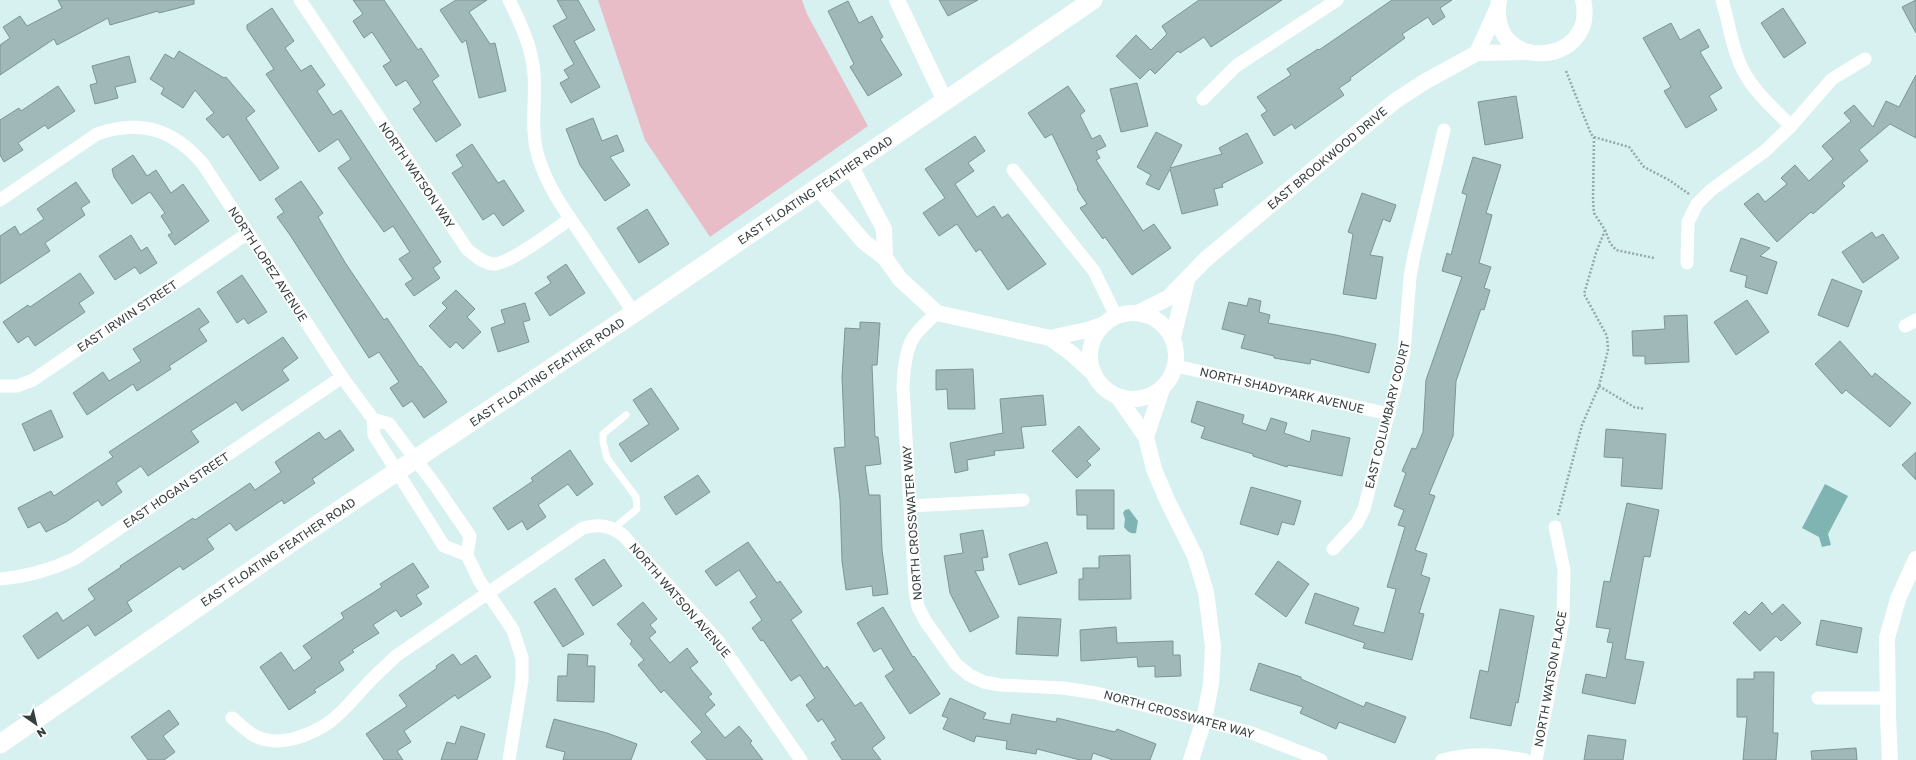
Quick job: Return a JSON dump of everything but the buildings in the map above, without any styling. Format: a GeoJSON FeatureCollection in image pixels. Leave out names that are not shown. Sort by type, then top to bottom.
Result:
{"type":"FeatureCollection","features":[{"type":"Feature","properties":{"kind":"main road","name":"EAST FLOATING FEATHER ROAD"},"geometry":{"type":"LineString","coordinates":[[0,744],[314,526],[398,472],[634,313],[1094,0]]}},
{"type":"Feature","properties":{"kind":"street","name":"NORTH WATSON WAY"},"geometry":{"type":"LineString","coordinates":[[300,0],[467,249],[479,259],[494,264],[509,260],[570,219]]}},
{"type":"Feature","properties":{"kind":"street"},"geometry":{"type":"LineString","coordinates":[[509,0],[523,29],[530,51],[534,74],[533,135],[538,156],[555,194],[570,219],[634,313]]}},
{"type":"Feature","properties":{"kind":"street"},"geometry":{"type":"LineString","coordinates":[[897,0],[945,101]]}},
{"type":"Feature","properties":{"kind":"street"},"geometry":{"type":"LineString","coordinates":[[1203,99],[1236,66],[1337,0]]}},
{"type":"Feature","properties":{"kind":"street"},"geometry":{"type":"LineString","coordinates":[[1722,0],[1737,57],[1746,78],[1762,98],[1791,126]]}},
{"type":"Feature","properties":{"kind":"street","name":"EAST BROOKWOOD DRIVE"},"geometry":{"type":"LineString","coordinates":[[1138,313],[1168,298],[1206,259],[1395,101],[1426,81],[1477,53],[1527,52],[1546,54],[1564,47],[1578,33],[1584,14],[1584,1]]}},
{"type":"Feature","properties":{"kind":"street"},"geometry":{"type":"LineString","coordinates":[[1498,4],[1499,22],[1505,35],[1518,48],[1527,52]]}},
{"type":"Feature","properties":{"kind":"street"},"geometry":{"type":"LineString","coordinates":[[1477,53],[1498,4]]}},
{"type":"Feature","properties":{"kind":"street"},"geometry":{"type":"LineString","coordinates":[[1687,263],[1688,222],[1697,204],[1711,190],[1765,151],[1791,126],[1832,79],[1866,59]]}},
{"type":"Feature","properties":{"kind":"street","name":"NORTH LOPEZ AVENUE"},"geometry":{"type":"LineString","coordinates":[[0,200],[97,134],[113,128],[130,126],[148,128],[164,132],[179,140],[192,151],[202,164],[342,377],[373,419],[374,434],[444,546],[467,555]]}},
{"type":"Feature","properties":{"kind":"street","name":"EAST COLUMBARY COURT"},"geometry":{"type":"LineString","coordinates":[[1333,549],[1357,523],[1364,509],[1404,353],[1410,277],[1444,130]]}},
{"type":"Feature","properties":{"kind":"street"},"geometry":{"type":"LineString","coordinates":[[850,165],[884,229],[885,258]]}},
{"type":"Feature","properties":{"kind":"street"},"geometry":{"type":"LineString","coordinates":[[1013,170],[1094,271],[1110,320]]}},
{"type":"Feature","properties":{"kind":"street"},"geometry":{"type":"LineString","coordinates":[[818,188],[864,242],[885,258],[900,279],[937,313],[1050,338],[1071,353],[1093,373],[1107,392],[1129,400],[1152,396],[1162,389],[1171,379],[1176,366],[1177,351],[1172,337],[1164,325],[1152,317],[1138,313],[1127,313],[1088,330],[1050,338]]}},
{"type":"Feature","properties":{"kind":"street","name":"EAST IRWIN STREET"},"geometry":{"type":"LineString","coordinates":[[0,386],[17,386],[33,380],[248,233]]}},
{"type":"Feature","properties":{"kind":"street","name":"EAST BROOKWOOD DRIVE"},"geometry":{"type":"LineString","coordinates":[[1172,337],[1188,278]]}},
{"type":"Feature","properties":{"kind":"street","name":"NORTH CROSSWATER WAY"},"geometry":{"type":"LineString","coordinates":[[937,313],[913,338],[907,354],[904,370],[910,506],[915,591],[918,607],[926,622],[956,664],[969,674],[984,682],[1000,685],[1063,688],[1096,693],[1250,732],[1321,760]]}},
{"type":"Feature","properties":{"kind":"street"},"geometry":{"type":"LineString","coordinates":[[1093,373],[1090,360],[1091,347],[1096,334],[1110,320]]}},
{"type":"Feature","properties":{"kind":"street","name":"NORTH SHADYPARK AVENUE"},"geometry":{"type":"LineString","coordinates":[[1176,366],[1389,414]]}},
{"type":"Feature","properties":{"kind":"street","name":"EAST HOGAN STREET"},"geometry":{"type":"LineString","coordinates":[[0,578],[26,576],[43,572],[74,559],[342,377]]}},
{"type":"Feature","properties":{"kind":"street"},"geometry":{"type":"LineString","coordinates":[[1146,437],[1162,389]]}},
{"type":"Feature","properties":{"kind":"street"},"geometry":{"type":"LineString","coordinates":[[1118,397],[1146,437],[1154,469],[1166,500],[1195,556],[1206,592],[1213,647],[1211,684],[1204,720],[1191,760]]}},
{"type":"Feature","properties":{"kind":"street"},"geometry":{"type":"LineString","coordinates":[[373,419],[389,424],[470,536],[467,555],[479,580],[513,630],[522,658],[522,680],[510,760]]}},
{"type":"Feature","properties":{"kind":"street"},"geometry":{"type":"LineString","coordinates":[[910,506],[1023,500]]}},
{"type":"Feature","properties":{"kind":"street"},"geometry":{"type":"LineString","coordinates":[[232,718],[255,736],[266,740],[282,741],[306,735],[326,725],[345,711],[374,677],[396,656],[583,528],[596,525],[611,527]]}},
{"type":"Feature","properties":{"kind":"street","name":"NORTH WATSON AVENUE"},"geometry":{"type":"LineString","coordinates":[[611,527],[623,535],[719,642],[801,760]]}},
{"type":"Feature","properties":{"kind":"street","name":"NORTH WATSON PLACE"},"geometry":{"type":"LineString","coordinates":[[1536,760],[1563,620],[1564,570],[1555,527]]}},
{"type":"Feature","properties":{"kind":"street"},"geometry":{"type":"LineString","coordinates":[[1890,760],[1887,698],[1887,638],[1898,599],[1915,563]]}},
{"type":"Feature","properties":{"kind":"street"},"geometry":{"type":"LineString","coordinates":[[1818,698],[1887,698]]}},
{"type":"Feature","properties":{"kind":"street"},"geometry":{"type":"LineString","coordinates":[[1442,760],[1480,753],[1525,760]]}},
{"type":"Feature","properties":{"kind":"lane"},"geometry":{"type":"LineString","coordinates":[[611,527],[637,509],[636,497],[608,458],[603,442],[603,434],[626,415]]}},
{"type":"Feature","properties":{"kind":"path"},"geometry":{"type":"LineString","coordinates":[[1566,71],[1590,131],[1594,137],[1594,213],[1605,230],[1610,243],[1616,250],[1654,258]]}},
{"type":"Feature","properties":{"kind":"path"},"geometry":{"type":"LineString","coordinates":[[1594,137],[1629,147],[1648,170],[1669,180],[1689,194]]}},
{"type":"Feature","properties":{"kind":"path"},"geometry":{"type":"LineString","coordinates":[[1555,527],[1582,426],[1599,386],[1607,360],[1609,343],[1607,336],[1584,294],[1594,259],[1605,230]]}},
{"type":"Feature","properties":{"kind":"path"},"geometry":{"type":"LineString","coordinates":[[1599,386],[1634,406],[1644,409]]}},
{"type":"Feature","properties":{"kind":"shaded area"},"geometry":{"type":"Polygon","coordinates":[[[598,0],[802,0],[807,14],[868,126],[710,237],[645,140],[598,0]]]}},
{"type":"Feature","properties":{"kind":"water"},"geometry":{"type":"Polygon","coordinates":[[[1825,484],[1848,496],[1828,534],[1831,545],[1822,547],[1819,537],[1802,528],[1825,484]]]}},
{"type":"Feature","properties":{"kind":"water"},"geometry":{"type":"Polygon","coordinates":[[[1129,509],[1138,521],[1136,533],[1129,532],[1124,527],[1125,519],[1123,513],[1125,510],[1129,509]]]}}]}
